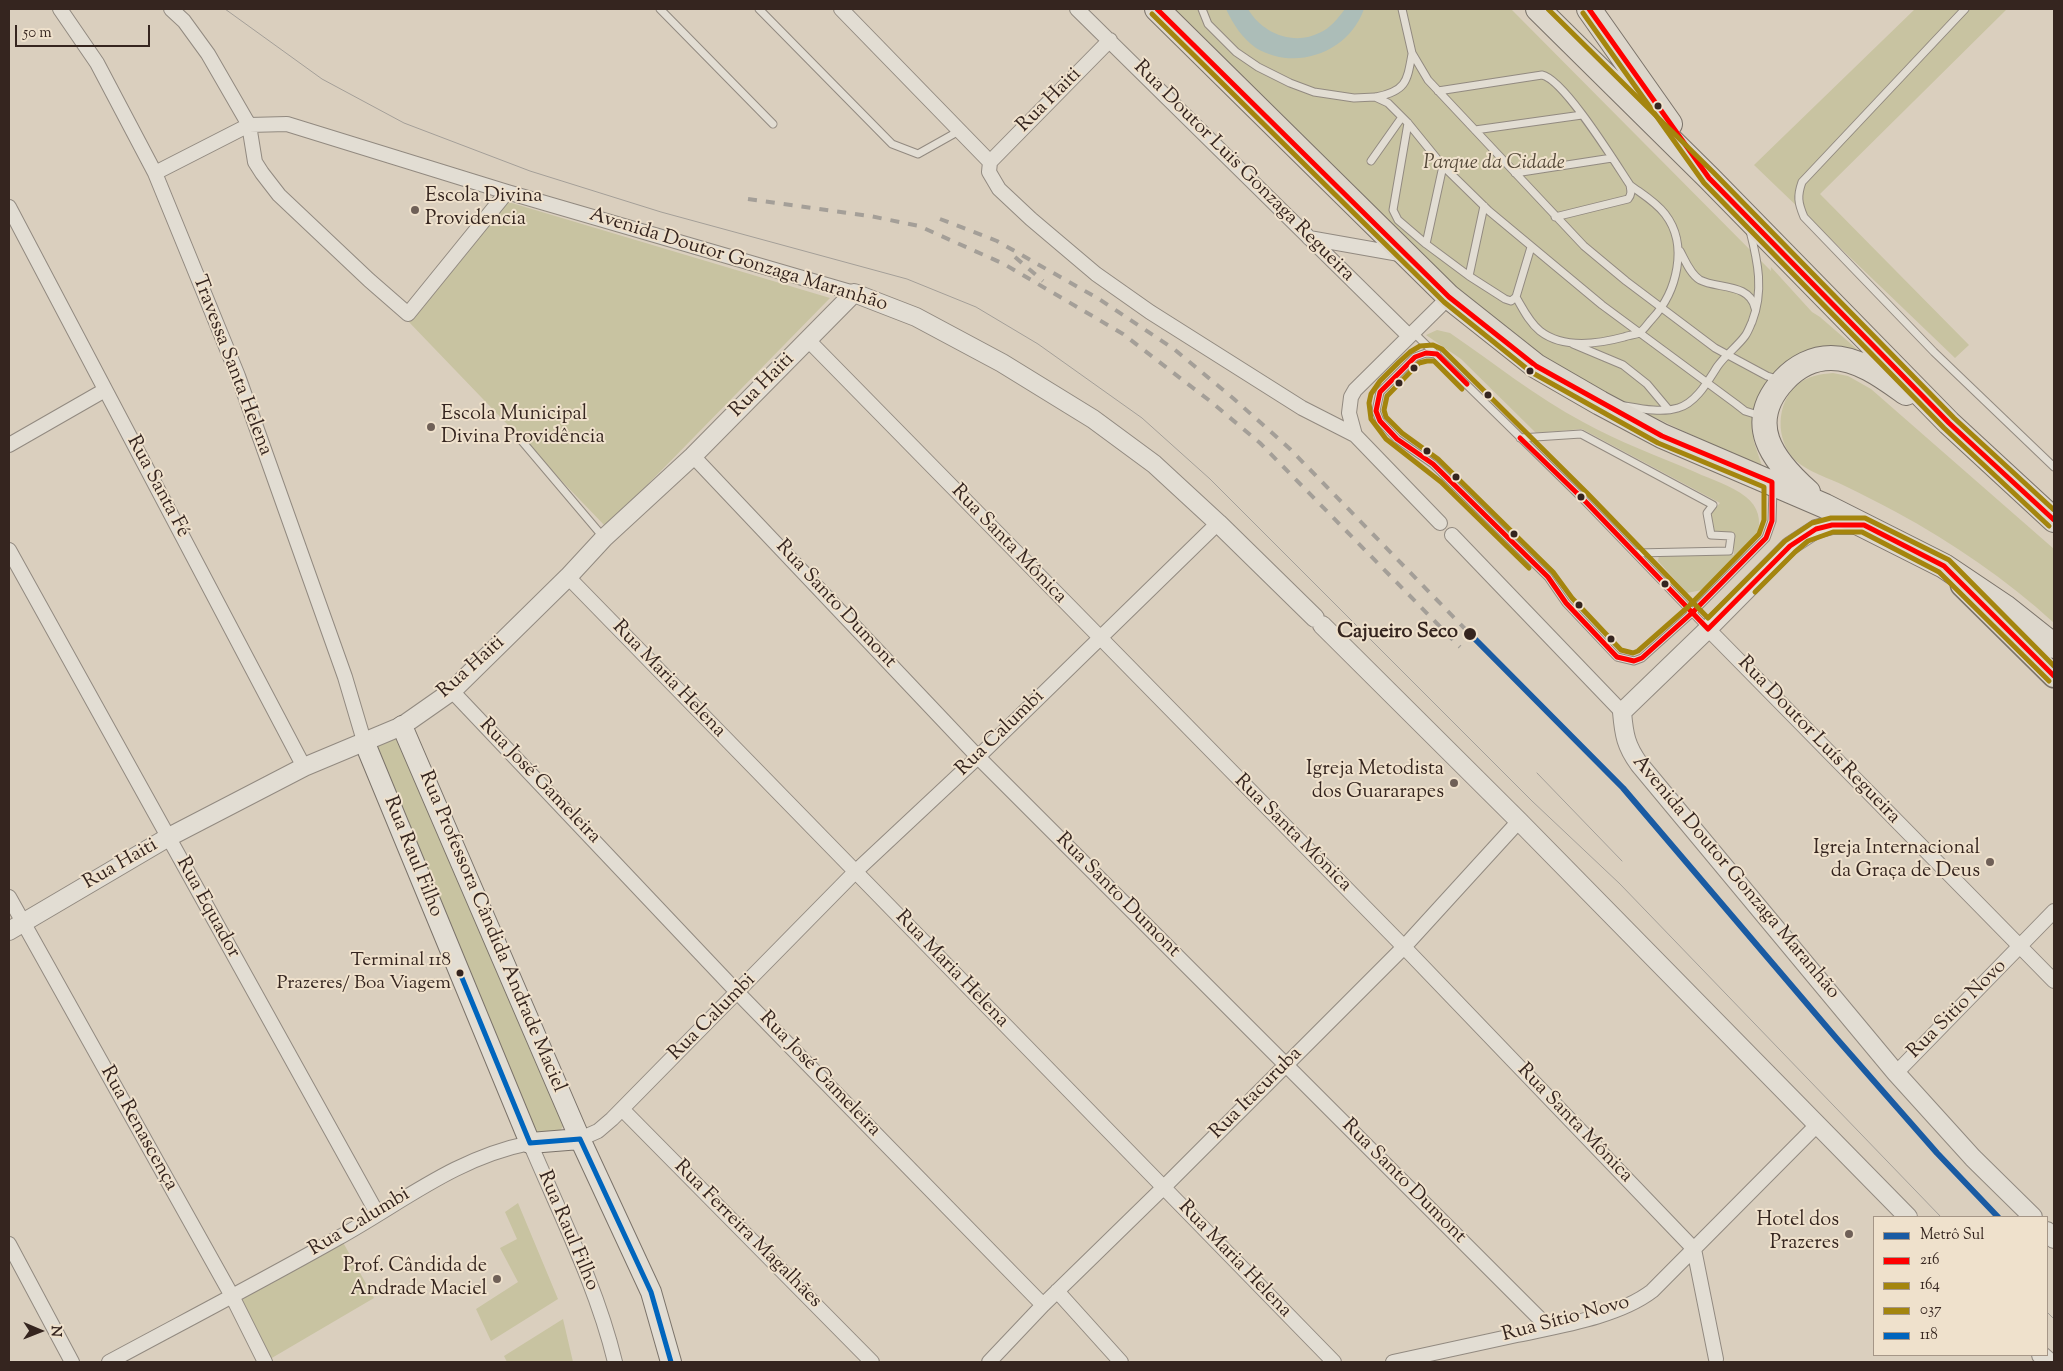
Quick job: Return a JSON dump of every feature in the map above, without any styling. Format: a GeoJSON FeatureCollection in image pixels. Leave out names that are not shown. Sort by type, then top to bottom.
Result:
{"type":"FeatureCollection","features":[{"type":"Feature","properties":{"kind":"highway"},"geometry":{"type":"LineString","coordinates":[[1157,9],[1417,250],[1448,297],[1536,366],[1662,436],[1771,473],[1825,506],[1944,566],[2005,607],[2054,646]]}},
{"type":"Feature","properties":{"kind":"highway"},"geometry":{"type":"LineString","coordinates":[[1538,9],[1709,178],[1949,423],[2054,520]]}},
{"type":"Feature","properties":{"kind":"highway"},"geometry":{"type":"LineString","coordinates":[[1589,9],[1709,178]]}},
{"type":"Feature","properties":{"kind":"highway"},"geometry":{"type":"LineString","coordinates":[[1825,506],[1796,482],[1775,458],[1765,426],[1772,396],[1783,380],[1794,369],[1831,358],[1856,363],[1889,381],[1949,423]]}},
{"type":"Feature","properties":{"kind":"main road"},"geometry":{"type":"LineString","coordinates":[[1944,566],[2054,676]]}},
{"type":"Feature","properties":{"kind":"main road","name":"Rua Professora Cândida Andrade Maciel"},"geometry":{"type":"LineString","coordinates":[[402,726],[580,1139],[651,1292],[671,1362]]}},
{"type":"Feature","properties":{"kind":"main road","name":"Rua Raul Filho"},"geometry":{"type":"LineString","coordinates":[[364,741],[530,1143]]}},
{"type":"Feature","properties":{"kind":"main road","name":"Rua Calumbi"},"geometry":{"type":"LineString","coordinates":[[530,1143],[580,1139]]}},
{"type":"Feature","properties":{"kind":"street","name":"Travessa Santa Helena"},"geometry":{"type":"LineString","coordinates":[[60,9],[97,63],[155,173],[238,376],[345,677],[364,741]]}},
{"type":"Feature","properties":{"kind":"street"},"geometry":{"type":"LineString","coordinates":[[171,9],[184,22],[208,54],[249,124],[255,162],[279,195],[408,314],[507,192]]}},
{"type":"Feature","properties":{"kind":"street"},"geometry":{"type":"LineString","coordinates":[[841,9],[990,162],[989,172],[999,189],[1031,219],[1096,274],[1150,312],[1302,408],[1355,435],[1440,523]]}},
{"type":"Feature","properties":{"kind":"street","name":"Rua Doutor Luis Gonzaga Regueira"},"geometry":{"type":"LineString","coordinates":[[1077,9],[1310,238],[1411,334]]}},
{"type":"Feature","properties":{"kind":"street","name":"Rua Haiti"},"geometry":{"type":"LineString","coordinates":[[990,162],[1110,40]]}},
{"type":"Feature","properties":{"kind":"street"},"geometry":{"type":"LineString","coordinates":[[155,173],[249,124]]}},
{"type":"Feature","properties":{"kind":"street","name":"Avenida Doutor Gonzaga Maranhão"},"geometry":{"type":"LineString","coordinates":[[249,124],[286,124],[507,192],[854,293],[925,322],[1002,363],[1093,419],[1154,464],[1218,522],[1520,821],[1907,1216]]}},
{"type":"Feature","properties":{"kind":"street","name":"Rua Santa Fé"},"geometry":{"type":"LineString","coordinates":[[9,207],[304,768]]}},
{"type":"Feature","properties":{"kind":"street"},"geometry":{"type":"LineString","coordinates":[[1310,238],[1417,250]]}},
{"type":"Feature","properties":{"kind":"street","name":"Rua Haiti"},"geometry":{"type":"LineString","coordinates":[[16,927],[167,838],[304,768],[402,726],[452,691],[568,577],[604,538],[693,456],[854,293]]}},
{"type":"Feature","properties":{"kind":"street"},"geometry":{"type":"LineString","coordinates":[[1355,435],[1349,413],[1351,397],[1355,390],[1448,297]]}},
{"type":"Feature","properties":{"kind":"street","name":"Rua Santa Mônica"},"geometry":{"type":"LineString","coordinates":[[808,341],[1404,947],[1694,1249]]}},
{"type":"Feature","properties":{"kind":"street"},"geometry":{"type":"LineString","coordinates":[[9,445],[105,390]]}},
{"type":"Feature","properties":{"kind":"street","name":"Rua Santo Dumont"},"geometry":{"type":"LineString","coordinates":[[693,456],[978,757],[1549,1328]]}},
{"type":"Feature","properties":{"kind":"street","name":"Rua Calumbi"},"geometry":{"type":"LineString","coordinates":[[580,1139],[598,1131],[622,1109],[855,872],[978,757],[1218,522]]}},
{"type":"Feature","properties":{"kind":"street"},"geometry":{"type":"LineString","coordinates":[[1452,535],[1622,712],[1790,546],[1804,535],[1816,529],[1832,525],[1864,524]]}},
{"type":"Feature","properties":{"kind":"street","name":"Rua Equador"},"geometry":{"type":"LineString","coordinates":[[9,550],[167,838],[377,1213]]}},
{"type":"Feature","properties":{"kind":"street","name":"Rua Maria Helena"},"geometry":{"type":"LineString","coordinates":[[568,577],[1334,1362]]}},
{"type":"Feature","properties":{"kind":"street","name":"Rua Doutor Luís Regueira"},"geometry":{"type":"LineString","coordinates":[[1708,629],[2054,981]]}},
{"type":"Feature","properties":{"kind":"street","name":"Rua José Gameleira"},"geometry":{"type":"LineString","coordinates":[[452,691],[738,993],[1043,1305]]}},
{"type":"Feature","properties":{"kind":"street","name":"Avenida Doutor Gonzaga Maranhão"},"geometry":{"type":"LineString","coordinates":[[1622,712],[1623,732],[1628,749],[1639,764],[1896,1073],[1973,1158],[2032,1216]]}},
{"type":"Feature","properties":{"kind":"street","name":"Rua Itacuruba"},"geometry":{"type":"LineString","coordinates":[[989,1362],[1057,1291],[1404,947],[1520,821]]}},
{"type":"Feature","properties":{"kind":"street","name":"Rua Renascença"},"geometry":{"type":"LineString","coordinates":[[9,898],[16,927],[232,1296],[265,1362]]}},
{"type":"Feature","properties":{"kind":"street"},"geometry":{"type":"LineString","coordinates":[[2020,947],[2054,911]]}},
{"type":"Feature","properties":{"kind":"street","name":"Rua Sitio Novo"},"geometry":{"type":"LineString","coordinates":[[1896,1073],[2020,947]]}},
{"type":"Feature","properties":{"kind":"street","name":"Rua Ferreira Magalhães"},"geometry":{"type":"LineString","coordinates":[[622,1109],[872,1362]]}},
{"type":"Feature","properties":{"kind":"street","name":"Rua Sítio Novo"},"geometry":{"type":"LineString","coordinates":[[1393,1362],[1549,1328],[1632,1304],[1652,1291],[1818,1124]]}},
{"type":"Feature","properties":{"kind":"street","name":"Rua Calumbi"},"geometry":{"type":"LineString","coordinates":[[109,1362],[340,1237],[441,1175],[503,1148],[530,1143]]}},
{"type":"Feature","properties":{"kind":"street","name":"Rua Raul Filho"},"geometry":{"type":"LineString","coordinates":[[530,1143],[596,1300],[609,1337],[615,1362]]}},
{"type":"Feature","properties":{"kind":"street"},"geometry":{"type":"LineString","coordinates":[[9,1244],[72,1362]]}},
{"type":"Feature","properties":{"kind":"street"},"geometry":{"type":"LineString","coordinates":[[1694,1249],[1716,1359]]}},
{"type":"Feature","properties":{"kind":"street"},"geometry":{"type":"LineString","coordinates":[[1057,1291],[1121,1362]]}},
{"type":"Feature","properties":{"kind":"lane"},"geometry":{"type":"LineString","coordinates":[[660,9],[773,124]]}},
{"type":"Feature","properties":{"kind":"lane"},"geometry":{"type":"LineString","coordinates":[[759,9],[892,144],[918,154],[959,131]]}},
{"type":"Feature","properties":{"kind":"lane"},"geometry":{"type":"LineString","coordinates":[[1202,9],[1208,24],[1236,52],[1258,67],[1290,83],[1314,92],[1332,95],[1375,97],[1390,94],[1404,86],[1408,78],[1412,53]]}},
{"type":"Feature","properties":{"kind":"lane"},"geometry":{"type":"LineString","coordinates":[[1402,9],[1412,53],[1420,69],[1438,91],[1584,246],[1662,309],[1725,355],[1767,376],[1783,380]]}},
{"type":"Feature","properties":{"kind":"lane"},"geometry":{"type":"LineString","coordinates":[[1965,9],[1802,182],[1798,193],[1798,204],[1804,217],[1934,352],[2054,467]]}},
{"type":"Feature","properties":{"kind":"lane"},"geometry":{"type":"LineString","coordinates":[[1438,91],[1542,75],[1554,80],[1582,115],[1630,185],[1659,206],[1672,226],[1678,255],[1677,268],[1662,309],[1640,332],[1599,342],[1577,343],[1556,339],[1540,331],[1526,315],[1516,297]]}},
{"type":"Feature","properties":{"kind":"lane"},"geometry":{"type":"LineString","coordinates":[[1375,97],[1388,103],[1405,120],[1443,166],[1484,206],[1531,247],[1602,305],[1765,426],[1771,473],[1772,521],[1766,538],[1693,612],[1642,658],[1634,661],[1617,657],[1566,603],[1548,577],[1433,464],[1388,430],[1380,421],[1376,411],[1380,392],[1415,357],[1426,352],[1437,354]]}},
{"type":"Feature","properties":{"kind":"lane"},"geometry":{"type":"LineString","coordinates":[[1475,130],[1582,115]]}},
{"type":"Feature","properties":{"kind":"lane"},"geometry":{"type":"LineString","coordinates":[[1405,120],[1393,210],[1417,250],[1469,276],[1505,300],[1512,301],[1516,297],[1531,247]]}},
{"type":"Feature","properties":{"kind":"lane"},"geometry":{"type":"LineString","coordinates":[[1370,162],[1405,120]]}},
{"type":"Feature","properties":{"kind":"lane"},"geometry":{"type":"LineString","coordinates":[[1515,173],[1612,158]]}},
{"type":"Feature","properties":{"kind":"lane"},"geometry":{"type":"LineString","coordinates":[[1417,250],[1443,166]]}},
{"type":"Feature","properties":{"kind":"lane"},"geometry":{"type":"LineString","coordinates":[[1555,217],[1628,199],[1631,196],[1630,185]]}},
{"type":"Feature","properties":{"kind":"lane"},"geometry":{"type":"LineString","coordinates":[[1469,276],[1484,206]]}},
{"type":"Feature","properties":{"kind":"lane"},"geometry":{"type":"LineString","coordinates":[[1600,403],[1654,410],[1679,408],[1692,400],[1707,383],[1725,355],[1746,335],[1759,295],[1758,265],[1746,216]]}},
{"type":"Feature","properties":{"kind":"lane"},"geometry":{"type":"LineString","coordinates":[[1676,241],[1685,261],[1699,279],[1739,290],[1748,295],[1754,302],[1755,311]]}},
{"type":"Feature","properties":{"kind":"lane"},"geometry":{"type":"LineString","coordinates":[[1411,334],[1437,354],[1636,553],[1708,629]]}},
{"type":"Feature","properties":{"kind":"lane"},"geometry":{"type":"LineString","coordinates":[[1566,341],[1623,365],[1647,384],[1668,409]]}},
{"type":"Feature","properties":{"kind":"lane"},"geometry":{"type":"LineString","coordinates":[[1520,438],[1581,434],[1713,506],[1707,512],[1711,535],[1730,536],[1729,551],[1636,553]]}},
{"type":"Feature","properties":{"kind":"lane"},"geometry":{"type":"LineString","coordinates":[[521,440],[604,538]]}},
{"type":"Feature","properties":{"kind":"green space","name":"Parque da Cidade"},"geometry":{"type":"Polygon","coordinates":[[[1169,9],[1511,9],[1771,271],[1771,267],[1812,312],[1858,350],[1846,348],[1765,392],[1752,426],[1754,442],[1763,469],[1614,398],[1533,354],[1464,302],[1169,9]]]}},
{"type":"Feature","properties":{"kind":"green space"},"geometry":{"type":"Polygon","coordinates":[[[1915,9],[2007,9],[1820,194],[1969,345],[1955,358],[1754,165],[1915,9]]]}},
{"type":"Feature","properties":{"kind":"green space"},"geometry":{"type":"Polygon","coordinates":[[[505,201],[830,298],[606,527],[407,320],[505,201]]]}},
{"type":"Feature","properties":{"kind":"green space"},"geometry":{"type":"Polygon","coordinates":[[[1437,330],[1450,333],[1532,391],[1583,422],[1734,489],[1750,501],[1756,509],[1759,519],[1757,534],[1707,589],[1687,593],[1658,561],[1659,555],[1734,555],[1734,534],[1714,534],[1710,514],[1720,503],[1582,429],[1536,433],[1461,359],[1426,335],[1437,330]]]}},
{"type":"Feature","properties":{"kind":"green space"},"geometry":{"type":"Polygon","coordinates":[[[1833,373],[1848,376],[1871,389],[2054,549],[2054,623],[2017,591],[1938,536],[1896,512],[1812,471],[1795,460],[1788,452],[1781,432],[1782,411],[1785,402],[1790,393],[1805,379],[1833,373]]]}},
{"type":"Feature","properties":{"kind":"green space"},"geometry":{"type":"Polygon","coordinates":[[[402,726],[569,1118],[554,1139],[527,1136],[364,741],[402,726]]]}},
{"type":"Feature","properties":{"kind":"green space"},"geometry":{"type":"Polygon","coordinates":[[[518,1203],[558,1299],[491,1341],[476,1309],[518,1282],[500,1248],[517,1239],[505,1212],[518,1203]]]}},
{"type":"Feature","properties":{"kind":"green space"},"geometry":{"type":"Polygon","coordinates":[[[340,1237],[374,1298],[265,1362],[232,1296],[340,1237]]]}},
{"type":"Feature","properties":{"kind":"green space"},"geometry":{"type":"Polygon","coordinates":[[[563,1319],[573,1362],[507,1362],[504,1356],[563,1319]]]}},
{"type":"Feature","properties":{"kind":"shaded area"},"geometry":{"type":"Polygon","coordinates":[[[1226,9],[1248,9],[1261,25],[1270,31],[1279,35],[1299,38],[1309,37],[1323,31],[1345,9],[1364,9],[1357,24],[1334,47],[1304,58],[1288,58],[1272,55],[1256,48],[1238,30],[1226,9]]]}},
{"type":"Feature","properties":{"kind":"tram line"},"geometry":{"type":"LineString","coordinates":[[225,9],[322,79],[404,123],[530,171],[661,212],[907,279],[976,307],[1038,344],[1142,418],[1210,479],[1532,801],[1620,884],[1940,1216]]}},
{"type":"Feature","properties":{"kind":"tram line"},"geometry":{"type":"LineString","coordinates":[[1537,773],[1622,861]]}},
{"type":"Feature","properties":{"kind":"tram line"},"geometry":{"type":"LineString","coordinates":[[2048,1313],[2054,1319]]}},
{"type":"Feature","properties":{"kind":"railway"},"geometry":{"type":"LineString","coordinates":[[748,199],[870,216],[919,226],[1004,264],[1123,334],[1210,401],[1260,443],[1460,647]]}},
{"type":"Feature","properties":{"kind":"railway"},"geometry":{"type":"LineString","coordinates":[[940,219],[997,241],[1099,299],[1174,349],[1290,449],[1470,634]]}},
{"type":"Feature","properties":{"kind":"railway"},"geometry":{"type":"LineString","coordinates":[[1015,257],[1043,281]]}},
{"type":"Feature","properties":{"kind":"metro line","name":"Sul"},"geometry":{"type":"LineString","coordinates":[[1470,634],[1623,788],[1837,1039],[1937,1153],[1997,1216]]}},
{"type":"Feature","properties":{"kind":"transit line","name":"216"},"geometry":{"type":"LineString","coordinates":[[1157,9],[1449,297],[1536,366],[1662,436],[1772,482],[1772,521],[1766,538],[1693,612],[1642,658],[1634,661],[1617,657],[1566,603],[1548,577],[1433,464],[1397,439],[1380,421],[1376,411],[1380,392],[1415,357],[1426,353],[1437,354],[1467,384]]}},
{"type":"Feature","properties":{"kind":"transit line","name":"037"},"geometry":{"type":"LineString","coordinates":[[1548,9],[1714,173],[1954,418],[2054,510]]}},
{"type":"Feature","properties":{"kind":"transit line","name":"216"},"geometry":{"type":"LineString","coordinates":[[1589,9],[1709,178],[1949,423],[2054,520]]}},
{"type":"Feature","properties":{"kind":"transit line","name":"164"},"geometry":{"type":"LineString","coordinates":[[1583,13],[1704,183],[1944,428],[2049,526]]}},
{"type":"Feature","properties":{"kind":"transit line","name":"164"},"geometry":{"type":"LineString","coordinates":[[1152,14],[1444,302],[1531,372],[1658,443],[1764,487],[1764,520],[1759,534],[1688,607],[1638,651],[1633,653],[1621,650],[1572,598],[1553,572],[1438,459],[1402,433],[1386,417],[1384,410],[1387,396],[1419,363],[1434,361],[1462,389]]}},
{"type":"Feature","properties":{"kind":"transit line","name":"037"},"geometry":{"type":"LineString","coordinates":[[1529,568],[1441,482],[1386,439],[1371,419],[1369,403],[1371,394],[1380,381],[1399,362],[1420,346],[1433,345],[1442,349],[1588,494],[1708,618],[1785,541],[1812,523],[1831,518],[1865,518],[1949,560],[2054,666]]}},
{"type":"Feature","properties":{"kind":"transit line","name":"216"},"geometry":{"type":"LineString","coordinates":[[1520,438],[1583,499],[1708,629],[1790,546],[1816,529],[1832,525],[1864,525],[1944,566],[2054,676]]}},
{"type":"Feature","properties":{"kind":"transit line","name":"164"},"geometry":{"type":"LineString","coordinates":[[1755,592],[1808,541],[1833,532],[1862,532],[1939,572],[2049,681]]}},
{"type":"Feature","properties":{"kind":"transit line","name":"118"},"geometry":{"type":"LineString","coordinates":[[460,973],[530,1143],[580,1139],[651,1292],[671,1362]]}},
{"type":"Feature","properties":{"kind":"place","name":"Escola Divina Providencia"},"geometry":{"type":"Point","coordinates":[415,210]}},
{"type":"Feature","properties":{"kind":"place","name":"Escola Municipal Divina Providência"},"geometry":{"type":"Point","coordinates":[431,427]}},
{"type":"Feature","properties":{"kind":"place","name":"Cajueiro Seco"},"geometry":{"type":"Point","coordinates":[1470,634]}},
{"type":"Feature","properties":{"kind":"place","name":"Igreja Metodista dos Guararapes"},"geometry":{"type":"Point","coordinates":[1454,783]}},
{"type":"Feature","properties":{"kind":"place","name":"Igreja Internacional da Graça de Deus"},"geometry":{"type":"Point","coordinates":[1990,862]}},
{"type":"Feature","properties":{"kind":"place","name":"Terminal 118 Prazeres/ Boa Viagem"},"geometry":{"type":"Point","coordinates":[460,973]}},
{"type":"Feature","properties":{"kind":"place","name":"Hotel dos Prazeres"},"geometry":{"type":"Point","coordinates":[1849,1234]}},
{"type":"Feature","properties":{"kind":"place","name":"Prof. Cândida de Andrade Maciel"},"geometry":{"type":"Point","coordinates":[497,1279]}}]}
